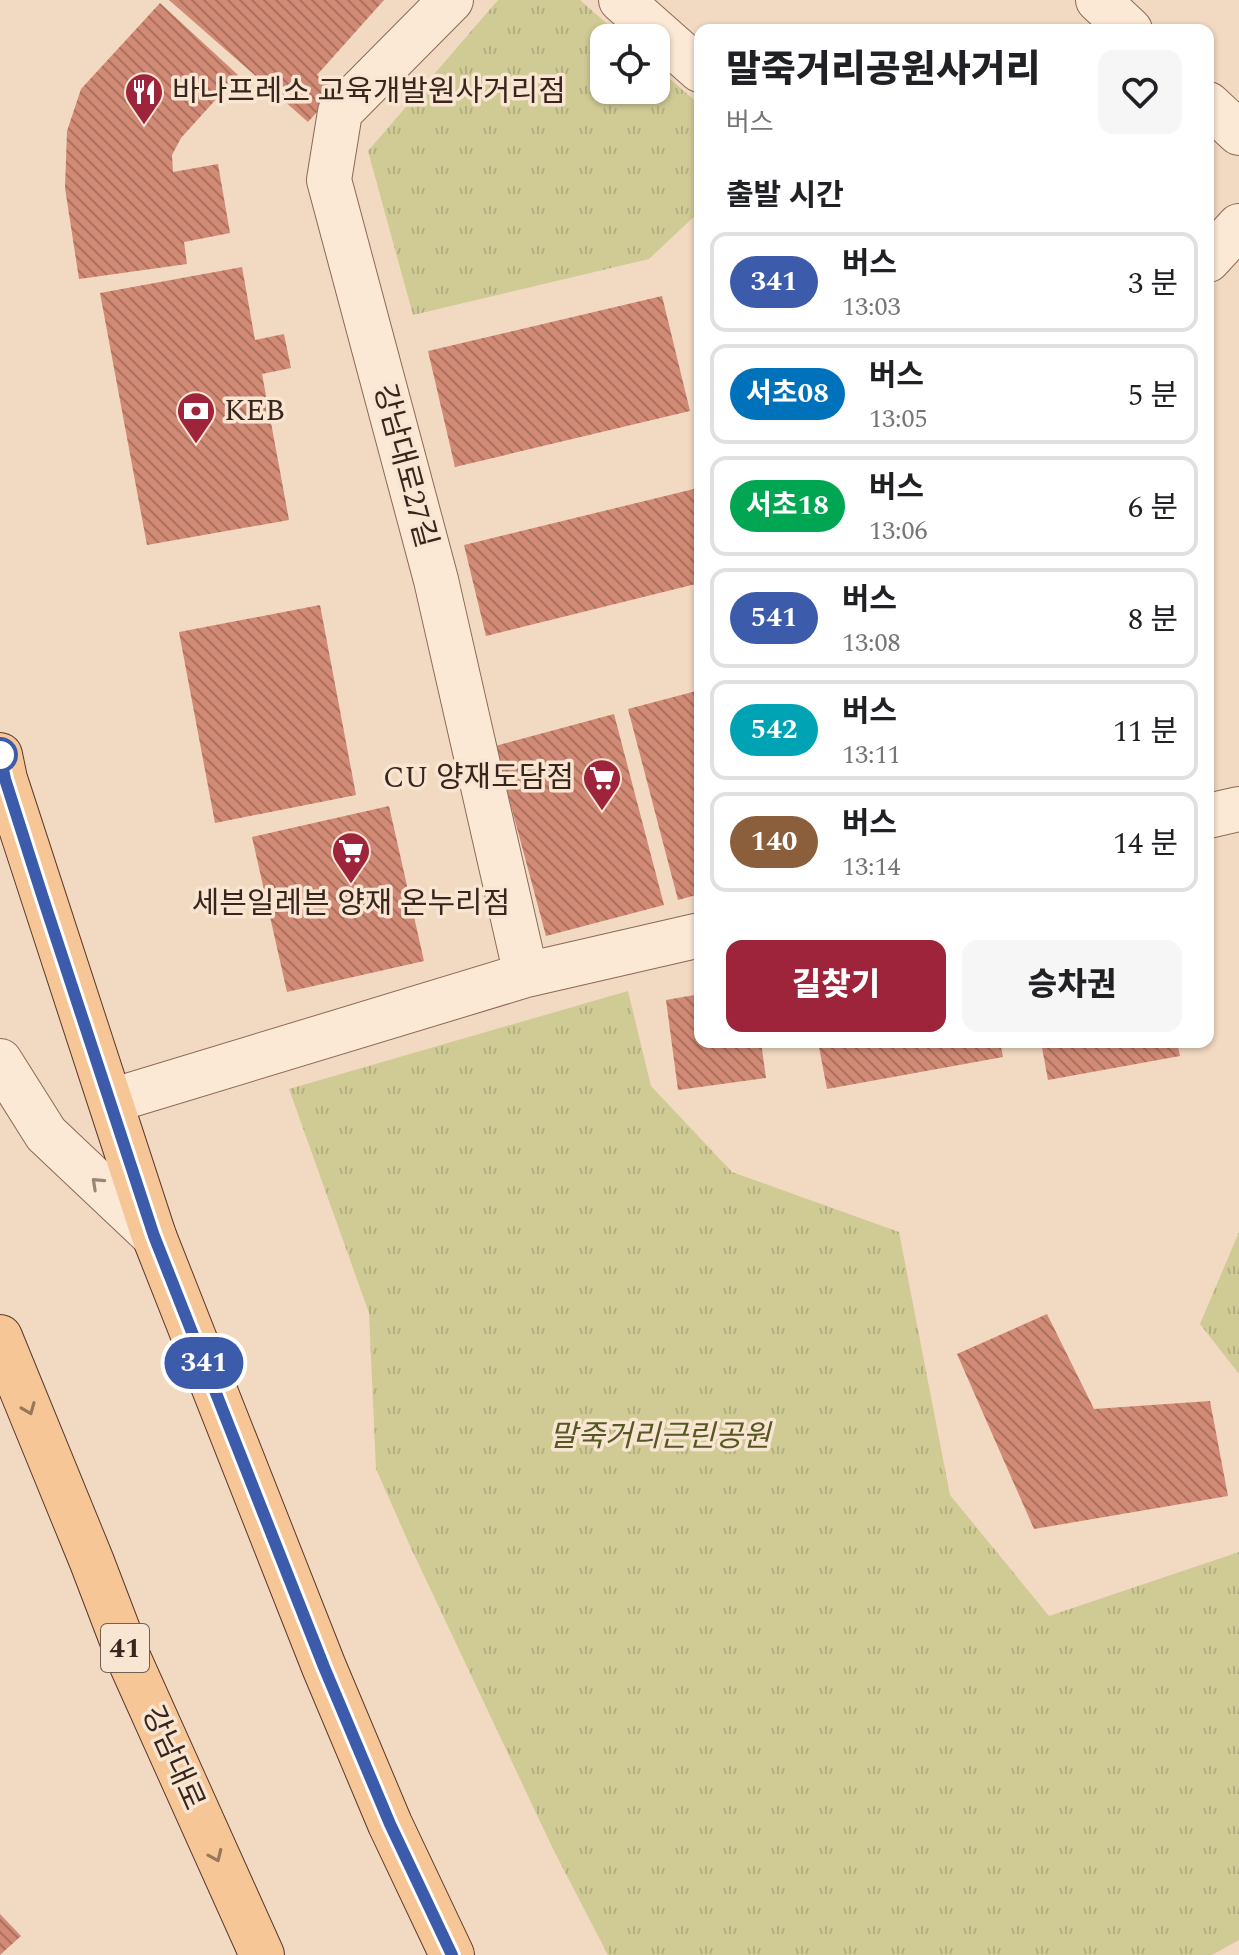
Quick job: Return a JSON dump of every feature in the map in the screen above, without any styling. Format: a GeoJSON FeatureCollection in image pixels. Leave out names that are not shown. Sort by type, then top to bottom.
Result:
{"type":"FeatureCollection","features":[{"type":"Feature","properties":{"kind":"main road"},"geometry":{"type":"LineString","coordinates":[[0,755],[42,895],[154,1236],[324,1667],[390,1824],[452,1955]]}},
{"type":"Feature","properties":{"kind":"main road","name":"강남대로"},"geometry":{"type":"LineString","coordinates":[[0,1337],[129,1659],[262,1955]]}},
{"type":"Feature","properties":{"kind":"street","name":"강남대로27길"},"geometry":{"type":"LineString","coordinates":[[451,0],[340,112],[329,180],[436,580],[526,975]]}},
{"type":"Feature","properties":{"kind":"street"},"geometry":{"type":"LineString","coordinates":[[621,0],[694,65]]}},
{"type":"Feature","properties":{"kind":"street"},"geometry":{"type":"LineString","coordinates":[[1098,0],[1124,24]]}},
{"type":"Feature","properties":{"kind":"street"},"geometry":{"type":"LineString","coordinates":[[1214,110],[1239,133]]}},
{"type":"Feature","properties":{"kind":"street"},"geometry":{"type":"LineString","coordinates":[[1214,253],[1239,226]]}},
{"type":"Feature","properties":{"kind":"street"},"geometry":{"type":"LineString","coordinates":[[1214,815],[1239,809]]}},
{"type":"Feature","properties":{"kind":"street"},"geometry":{"type":"LineString","coordinates":[[111,1101],[526,975],[694,936]]}},
{"type":"Feature","properties":{"kind":"street"},"geometry":{"type":"LineString","coordinates":[[0,1061],[46,1134],[154,1236]]}},
{"type":"Feature","properties":{"kind":"green space"},"geometry":{"type":"Polygon","coordinates":[[[498,0],[580,0],[607,24],[590,24],[590,104],[670,104],[670,79],[694,100],[694,217],[649,259],[413,315],[368,151],[498,0]]]}},
{"type":"Feature","properties":{"kind":"green space","name":"말죽거리근린공원"},"geometry":{"type":"Polygon","coordinates":[[[628,991],[651,1086],[732,1172],[899,1232],[950,1495],[1049,1616],[1239,1552],[1239,1940],[1212,1955],[608,1955],[553,1849],[376,1469],[369,1313],[289,1089],[628,991]]]}},
{"type":"Feature","properties":{"kind":"green space"},"geometry":{"type":"Polygon","coordinates":[[[1239,1232],[1239,1374],[1200,1324],[1239,1232]]]}},
{"type":"Feature","properties":{"kind":"building"},"geometry":{"type":"Polygon","coordinates":[[[169,0],[384,0],[317,75],[336,91],[308,122],[169,0]]]}},
{"type":"Feature","properties":{"kind":"building"},"geometry":{"type":"Polygon","coordinates":[[[160,3],[238,75],[181,138],[172,155],[173,172],[218,164],[230,233],[184,242],[187,264],[79,279],[65,188],[67,131],[81,89],[160,3]]]}},
{"type":"Feature","properties":{"kind":"building"},"geometry":{"type":"Polygon","coordinates":[[[242,267],[255,340],[284,334],[291,368],[262,374],[289,520],[147,545],[100,293],[242,267]]]}},
{"type":"Feature","properties":{"kind":"building"},"geometry":{"type":"Polygon","coordinates":[[[662,296],[690,411],[455,467],[428,351],[662,296]]]}},
{"type":"Feature","properties":{"kind":"building"},"geometry":{"type":"Polygon","coordinates":[[[694,489],[694,584],[486,636],[464,545],[694,489]]]}},
{"type":"Feature","properties":{"kind":"building"},"geometry":{"type":"Polygon","coordinates":[[[320,605],[356,795],[215,823],[179,632],[320,605]]]}},
{"type":"Feature","properties":{"kind":"building"},"geometry":{"type":"Polygon","coordinates":[[[694,692],[694,896],[678,900],[628,709],[694,692]]]}},
{"type":"Feature","properties":{"kind":"building"},"geometry":{"type":"Polygon","coordinates":[[[614,714],[664,905],[546,936],[495,746],[614,714]]]}},
{"type":"Feature","properties":{"kind":"building"},"geometry":{"type":"Polygon","coordinates":[[[389,806],[424,961],[287,992],[252,837],[389,806]]]}},
{"type":"Feature","properties":{"kind":"building"},"geometry":{"type":"Polygon","coordinates":[[[694,995],[694,1048],[762,1048],[766,1078],[678,1090],[666,1000],[694,995]]]}},
{"type":"Feature","properties":{"kind":"building"},"geometry":{"type":"Polygon","coordinates":[[[819,1048],[1001,1048],[1003,1057],[827,1089],[819,1048]]]}},
{"type":"Feature","properties":{"kind":"building"},"geometry":{"type":"Polygon","coordinates":[[[1042,1048],[1178,1048],[1180,1056],[1048,1080],[1042,1048]]]}},
{"type":"Feature","properties":{"kind":"building"},"geometry":{"type":"Polygon","coordinates":[[[1047,1314],[1094,1409],[1210,1401],[1228,1496],[1034,1529],[957,1354],[1047,1314]]]}},
{"type":"Feature","properties":{"kind":"building"},"geometry":{"type":"Polygon","coordinates":[[[0,1914],[21,1936],[0,1955],[0,1914]]]}},
{"type":"Feature","properties":{"kind":"bus line","name":"341"},"geometry":{"type":"LineString","coordinates":[[0,755],[60,953],[154,1236],[324,1667],[390,1824],[452,1955]]}},
{"type":"Feature","properties":{"kind":"place","name":"바나프레소 교육개발원사거리점"},"geometry":{"type":"Point","coordinates":[144,126]}},
{"type":"Feature","properties":{"kind":"place","name":"KEB"},"geometry":{"type":"Point","coordinates":[196,445]}},
{"type":"Feature","properties":{"kind":"place","name":"CU 양재도담점"},"geometry":{"type":"Point","coordinates":[602,812]}},
{"type":"Feature","properties":{"kind":"place","name":"세븐일레븐 양재 온누리점"},"geometry":{"type":"Point","coordinates":[351,885]}}]}
